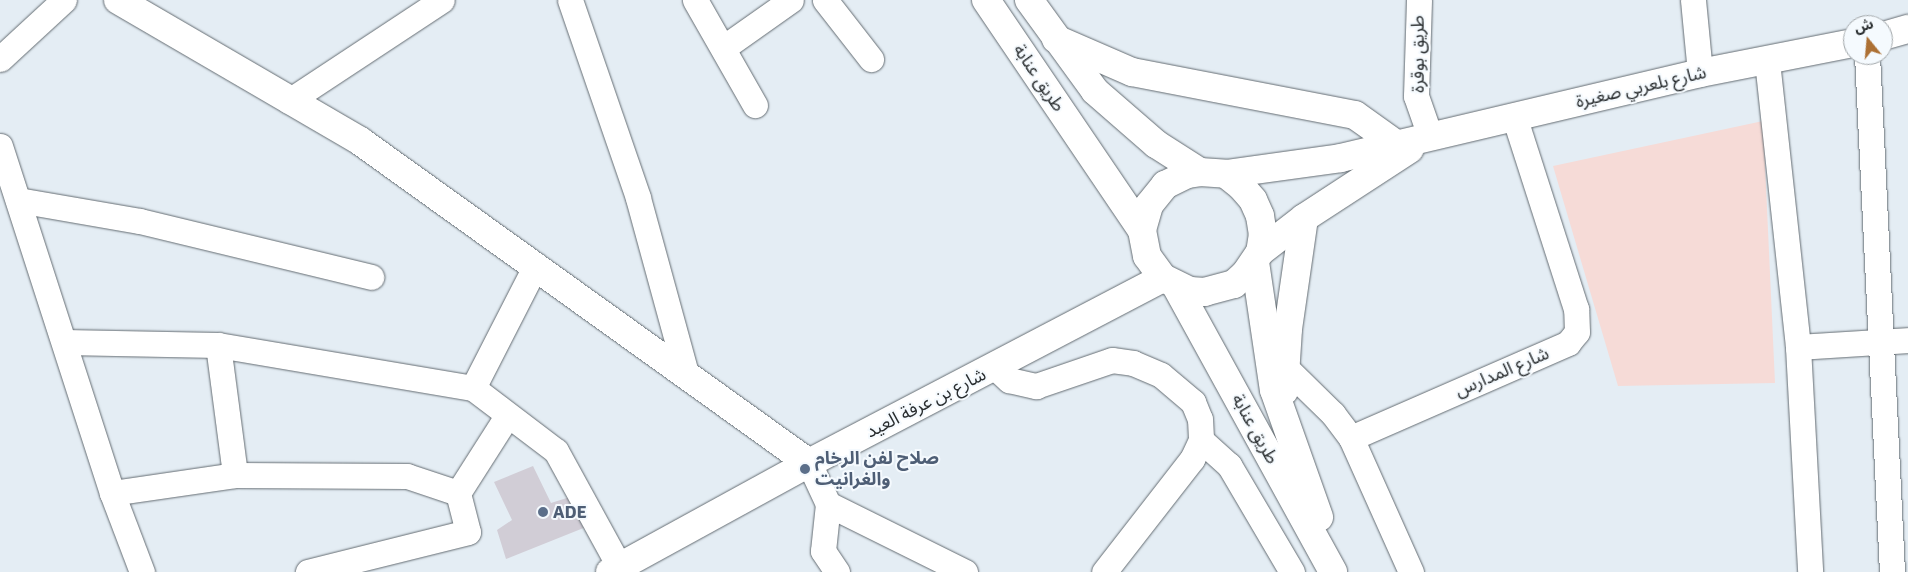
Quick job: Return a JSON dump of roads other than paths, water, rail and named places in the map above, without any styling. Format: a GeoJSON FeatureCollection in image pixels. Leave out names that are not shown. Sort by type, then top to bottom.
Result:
{"type":"FeatureCollection","features":[{"type":"Feature","properties":{"kind":"main road"},"geometry":{"type":"LineString","coordinates":[[118,0],[360,141],[536,265],[809,463]]}},
{"type":"Feature","properties":{"kind":"main road","name":"طريق عنابة"},"geometry":{"type":"LineString","coordinates":[[986,0],[1142,230]]}},
{"type":"Feature","properties":{"kind":"main road","name":"طريق عنابة"},"geometry":{"type":"LineString","coordinates":[[1029,0],[1095,91],[1156,144],[1213,173]]}},
{"type":"Feature","properties":{"kind":"main road"},"geometry":{"type":"LineString","coordinates":[[1893,33],[1908,29]]}},
{"type":"Feature","properties":{"kind":"main road"},"geometry":{"type":"LineString","coordinates":[[1056,39],[1132,72],[1355,114],[1397,145]]}},
{"type":"Feature","properties":{"kind":"main road","name":"شارع بلعربي صغيرة"},"geometry":{"type":"LineString","coordinates":[[1213,173],[1283,168],[1397,145],[1700,73],[1843,45]]}},
{"type":"Feature","properties":{"kind":"main road","name":"شارع بلعربي صغيرة"},"geometry":{"type":"LineString","coordinates":[[1257,257],[1304,218],[1430,136]]}},
{"type":"Feature","properties":{"kind":"main road"},"geometry":{"type":"LineString","coordinates":[[1213,173],[1253,200],[1260,216],[1263,234],[1257,257],[1234,284],[1220,290],[1205,292],[1169,282],[1147,256],[1142,230],[1149,205],[1165,186],[1188,174],[1213,173]]}},
{"type":"Feature","properties":{"kind":"main road"},"geometry":{"type":"LineString","coordinates":[[1282,420],[1286,368],[1304,218]]}},
{"type":"Feature","properties":{"kind":"main road","name":"طريق عنابة"},"geometry":{"type":"LineString","coordinates":[[1257,257],[1265,339],[1282,420],[1339,572]]}},
{"type":"Feature","properties":{"kind":"main road","name":"طريق عنابة"},"geometry":{"type":"LineString","coordinates":[[1169,282],[1333,572]]}},
{"type":"Feature","properties":{"kind":"main road","name":"شارع بن عرفة العيد"},"geometry":{"type":"LineString","coordinates":[[615,569],[809,463],[1169,282]]}},
{"type":"Feature","properties":{"kind":"street"},"geometry":{"type":"LineString","coordinates":[[0,59],[64,0]]}},
{"type":"Feature","properties":{"kind":"street"},"geometry":{"type":"LineString","coordinates":[[289,100],[442,0]]}},
{"type":"Feature","properties":{"kind":"street"},"geometry":{"type":"LineString","coordinates":[[570,0],[638,198],[686,374]]}},
{"type":"Feature","properties":{"kind":"street"},"geometry":{"type":"LineString","coordinates":[[695,0],[755,105]]}},
{"type":"Feature","properties":{"kind":"street"},"geometry":{"type":"LineString","coordinates":[[723,48],[791,0]]}},
{"type":"Feature","properties":{"kind":"street"},"geometry":{"type":"LineString","coordinates":[[825,0],[871,59]]}},
{"type":"Feature","properties":{"kind":"street","name":"طريق بوقرة"},"geometry":{"type":"LineString","coordinates":[[1419,0],[1416,96],[1430,136]]}},
{"type":"Feature","properties":{"kind":"street"},"geometry":{"type":"LineString","coordinates":[[1693,0],[1700,73]]}},
{"type":"Feature","properties":{"kind":"street"},"geometry":{"type":"LineString","coordinates":[[1767,61],[1798,347],[1810,572]]}},
{"type":"Feature","properties":{"kind":"street"},"geometry":{"type":"LineString","coordinates":[[1867,65],[1879,342],[1892,572]]}},
{"type":"Feature","properties":{"kind":"street","name":"شارع المدارس"},"geometry":{"type":"LineString","coordinates":[[1351,438],[1568,343],[1577,332],[1576,309],[1514,116]]}},
{"type":"Feature","properties":{"kind":"street"},"geometry":{"type":"LineString","coordinates":[[0,146],[112,493],[142,572]]}},
{"type":"Feature","properties":{"kind":"street"},"geometry":{"type":"LineString","coordinates":[[18,200],[140,221],[371,277]]}},
{"type":"Feature","properties":{"kind":"street"},"geometry":{"type":"LineString","coordinates":[[474,388],[536,265]]}},
{"type":"Feature","properties":{"kind":"street"},"geometry":{"type":"LineString","coordinates":[[1798,347],[1908,340]]}},
{"type":"Feature","properties":{"kind":"street"},"geometry":{"type":"LineString","coordinates":[[64,342],[218,345],[474,388],[507,416],[556,451],[615,569]]}},
{"type":"Feature","properties":{"kind":"street"},"geometry":{"type":"LineString","coordinates":[[218,345],[235,475]]}},
{"type":"Feature","properties":{"kind":"street"},"geometry":{"type":"LineString","coordinates":[[996,368],[1009,380],[1036,386],[1112,360],[1133,363],[1160,375],[1193,402],[1200,419],[1201,440],[1192,459],[1104,572]]}},
{"type":"Feature","properties":{"kind":"street"},"geometry":{"type":"LineString","coordinates":[[1286,368],[1333,414],[1351,438],[1411,572]]}},
{"type":"Feature","properties":{"kind":"street"},"geometry":{"type":"LineString","coordinates":[[308,572],[468,532],[458,493],[507,416]]}},
{"type":"Feature","properties":{"kind":"street"},"geometry":{"type":"LineString","coordinates":[[1201,440],[1229,465],[1292,572]]}},
{"type":"Feature","properties":{"kind":"street"},"geometry":{"type":"LineString","coordinates":[[809,463],[828,504],[824,551],[836,572]]}},
{"type":"Feature","properties":{"kind":"street"},"geometry":{"type":"LineString","coordinates":[[112,493],[235,475],[407,476],[458,493]]}},
{"type":"Feature","properties":{"kind":"street"},"geometry":{"type":"LineString","coordinates":[[828,504],[965,572]]}},
{"type":"Feature","properties":{"kind":"place","name":"صلاح لفن الرخام والغرانيت"},"geometry":{"type":"Point","coordinates":[805,469]}},
{"type":"Feature","properties":{"kind":"place","name":"ADE"},"geometry":{"type":"Point","coordinates":[543,512]}}]}
